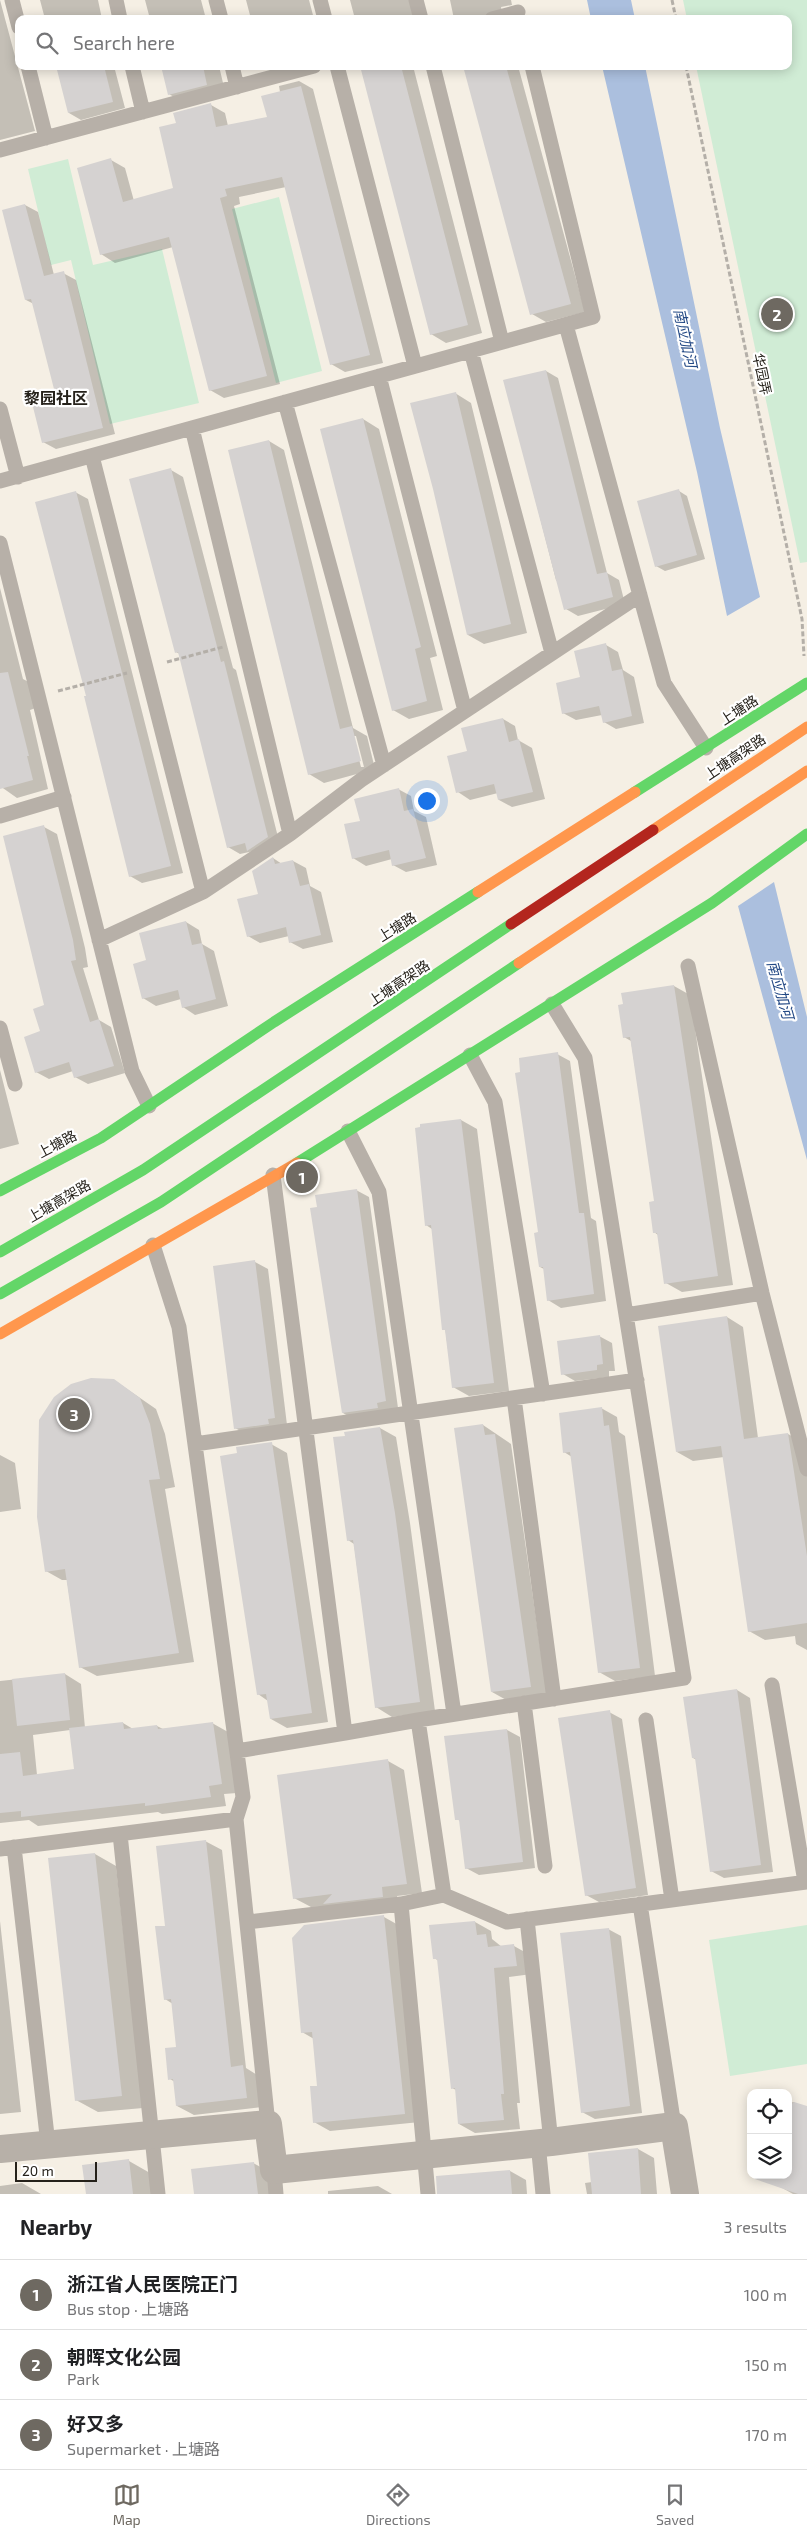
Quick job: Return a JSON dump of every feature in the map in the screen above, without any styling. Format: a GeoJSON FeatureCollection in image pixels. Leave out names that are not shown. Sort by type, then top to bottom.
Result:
{"type":"FeatureCollection","features":[{"type":"Feature","properties":{"kind":"main road","name":"上塘路"},"geometry":{"type":"LineString","coordinates":[[0,1191],[101,1138],[282,1017],[804,685]]}},
{"type":"Feature","properties":{"kind":"main road","name":"上塘高架路"},"geometry":{"type":"LineString","coordinates":[[0,1252],[143,1170],[807,726]]}},
{"type":"Feature","properties":{"kind":"main road"},"geometry":{"type":"LineString","coordinates":[[0,1294],[161,1202],[807,771]]}},
{"type":"Feature","properties":{"kind":"main road"},"geometry":{"type":"LineString","coordinates":[[0,1334],[348,1132],[712,904],[807,834]]}},
{"type":"Feature","properties":{"kind":"street"},"geometry":{"type":"LineString","coordinates":[[0,2149],[268,2124],[275,2182],[424,2154],[545,2142],[674,2126],[685,2194]]}},
{"type":"Feature","properties":{"kind":"lane"},"geometry":{"type":"LineString","coordinates":[[12,0],[16,15]]}},
{"type":"Feature","properties":{"kind":"lane"},"geometry":{"type":"LineString","coordinates":[[116,0],[119,15]]}},
{"type":"Feature","properties":{"kind":"lane"},"geometry":{"type":"LineString","coordinates":[[216,0],[220,15]]}},
{"type":"Feature","properties":{"kind":"lane"},"geometry":{"type":"LineString","coordinates":[[320,0],[324,15]]}},
{"type":"Feature","properties":{"kind":"lane"},"geometry":{"type":"LineString","coordinates":[[416,0],[420,15]]}},
{"type":"Feature","properties":{"kind":"lane"},"geometry":{"type":"LineString","coordinates":[[504,15],[518,10]]}},
{"type":"Feature","properties":{"kind":"lane"},"geometry":{"type":"LineString","coordinates":[[29,70],[46,138]]}},
{"type":"Feature","properties":{"kind":"lane"},"geometry":{"type":"LineString","coordinates":[[133,70],[143,112]]}},
{"type":"Feature","properties":{"kind":"lane"},"geometry":{"type":"LineString","coordinates":[[233,70],[237,87]]}},
{"type":"Feature","properties":{"kind":"lane"},"geometry":{"type":"LineString","coordinates":[[0,150],[299,70]]}},
{"type":"Feature","properties":{"kind":"lane"},"geometry":{"type":"LineString","coordinates":[[338,70],[415,366]]}},
{"type":"Feature","properties":{"kind":"lane"},"geometry":{"type":"LineString","coordinates":[[434,70],[502,342]]}},
{"type":"Feature","properties":{"kind":"lane"},"geometry":{"type":"LineString","coordinates":[[0,481],[593,318],[533,70]]}},
{"type":"Feature","properties":{"kind":"lane"},"geometry":{"type":"LineString","coordinates":[[566,325],[664,683],[706,748]]}},
{"type":"Feature","properties":{"kind":"lane"},"geometry":{"type":"LineString","coordinates":[[471,351],[552,653]]}},
{"type":"Feature","properties":{"kind":"lane"},"geometry":{"type":"LineString","coordinates":[[379,376],[465,711]]}},
{"type":"Feature","properties":{"kind":"lane"},"geometry":{"type":"LineString","coordinates":[[285,402],[384,765]]}},
{"type":"Feature","properties":{"kind":"lane"},"geometry":{"type":"LineString","coordinates":[[0,409],[18,477]]}},
{"type":"Feature","properties":{"kind":"lane"},"geometry":{"type":"LineString","coordinates":[[192,428],[290,834]]}},
{"type":"Feature","properties":{"kind":"lane"},"geometry":{"type":"LineString","coordinates":[[92,456],[203,892]]}},
{"type":"Feature","properties":{"kind":"lane"},"geometry":{"type":"LineString","coordinates":[[0,544],[132,1071],[149,1106]]}},
{"type":"Feature","properties":{"kind":"lane"},"geometry":{"type":"LineString","coordinates":[[99,940],[203,892],[290,834],[384,765],[640,595]]}},
{"type":"Feature","properties":{"kind":"lane"},"geometry":{"type":"LineString","coordinates":[[0,816],[64,798]]}},
{"type":"Feature","properties":{"kind":"lane"},"geometry":{"type":"LineString","coordinates":[[688,966],[762,1293],[807,1469]]}},
{"type":"Feature","properties":{"kind":"lane"},"geometry":{"type":"LineString","coordinates":[[237,1750],[684,1678],[585,1058],[552,1004]]}},
{"type":"Feature","properties":{"kind":"lane"},"geometry":{"type":"LineString","coordinates":[[0,1028],[15,1084]]}},
{"type":"Feature","properties":{"kind":"lane"},"geometry":{"type":"LineString","coordinates":[[470,1055],[495,1102],[543,1394]]}},
{"type":"Feature","properties":{"kind":"lane"},"geometry":{"type":"LineString","coordinates":[[348,1132],[379,1192],[454,1714]]}},
{"type":"Feature","properties":{"kind":"lane"},"geometry":{"type":"LineString","coordinates":[[273,1175],[345,1732]]}},
{"type":"Feature","properties":{"kind":"lane"},"geometry":{"type":"LineString","coordinates":[[153,1245],[179,1327],[237,1750],[243,1797],[236,1819],[268,2124]]}},
{"type":"Feature","properties":{"kind":"lane"},"geometry":{"type":"LineString","coordinates":[[626,1315],[762,1293]]}},
{"type":"Feature","properties":{"kind":"lane"},"geometry":{"type":"LineString","coordinates":[[195,1444],[637,1380]]}},
{"type":"Feature","properties":{"kind":"lane"},"geometry":{"type":"LineString","coordinates":[[514,1398],[554,1699]]}},
{"type":"Feature","properties":{"kind":"lane"},"geometry":{"type":"LineString","coordinates":[[246,1922],[401,1904],[444,1895],[507,1922],[806,1882],[772,1685]]}},
{"type":"Feature","properties":{"kind":"lane"},"geometry":{"type":"LineString","coordinates":[[524,1703],[545,1866]]}},
{"type":"Feature","properties":{"kind":"lane"},"geometry":{"type":"LineString","coordinates":[[418,1720],[444,1895]]}},
{"type":"Feature","properties":{"kind":"lane"},"geometry":{"type":"LineString","coordinates":[[646,1720],[672,1900]]}},
{"type":"Feature","properties":{"kind":"lane"},"geometry":{"type":"LineString","coordinates":[[48,2144],[7,1848],[236,1819]]}},
{"type":"Feature","properties":{"kind":"lane"},"geometry":{"type":"LineString","coordinates":[[120,1834],[150,2135],[158,2194]]}},
{"type":"Feature","properties":{"kind":"lane"},"geometry":{"type":"LineString","coordinates":[[401,1904],[428,2194]]}},
{"type":"Feature","properties":{"kind":"lane"},"geometry":{"type":"LineString","coordinates":[[640,1904],[674,2126]]}},
{"type":"Feature","properties":{"kind":"lane"},"geometry":{"type":"LineString","coordinates":[[527,1919],[545,2142],[543,2194]]}},
{"type":"Feature","properties":{"kind":"path"},"geometry":{"type":"LineString","coordinates":[[672,0],[675,15]]}},
{"type":"Feature","properties":{"kind":"path","name":"华园弄"},"geometry":{"type":"LineString","coordinates":[[687,70],[802,619],[805,643],[804,685]]}},
{"type":"Feature","properties":{"kind":"green space"},"geometry":{"type":"Polygon","coordinates":[[[683,0],[807,0],[807,562],[800,563],[697,70],[792,70],[792,15],[686,15],[683,0]]]}},
{"type":"Feature","properties":{"kind":"green space"},"geometry":{"type":"Polygon","coordinates":[[[68,159],[93,265],[162,249],[199,403],[110,424],[71,260],[51,265],[28,169],[68,159]]]}},
{"type":"Feature","properties":{"kind":"green space"},"geometry":{"type":"Polygon","coordinates":[[[279,197],[322,371],[276,383],[232,209],[279,197]]]}},
{"type":"Feature","properties":{"kind":"green space"},"geometry":{"type":"Polygon","coordinates":[[[807,1925],[807,2064],[730,2076],[709,1940],[807,1925]]]}},
{"type":"Feature","properties":{"kind":"water"},"geometry":{"type":"Polygon","coordinates":[[[587,0],[631,0],[634,15],[590,15],[587,0]]]}},
{"type":"Feature","properties":{"kind":"water","name":"南应加河"},"geometry":{"type":"Polygon","coordinates":[[[603,70],[646,70],[720,428],[760,597],[727,616],[697,472],[603,70]]]}},
{"type":"Feature","properties":{"kind":"water","name":"南应加河"},"geometry":{"type":"Polygon","coordinates":[[[774,882],[807,1017],[807,1160],[738,906],[774,882]]]}},
{"type":"Feature","properties":{"kind":"building"},"geometry":{"type":"Polygon","coordinates":[[[57,70],[105,70],[113,102],[68,113],[57,70]]]}},
{"type":"Feature","properties":{"kind":"building"},"geometry":{"type":"Polygon","coordinates":[[[162,70],[204,70],[207,85],[168,95],[162,70]]]}},
{"type":"Feature","properties":{"kind":"building"},"geometry":{"type":"Polygon","coordinates":[[[361,70],[402,70],[468,325],[430,335],[361,70]]]}},
{"type":"Feature","properties":{"kind":"building"},"geometry":{"type":"Polygon","coordinates":[[[464,70],[507,70],[571,304],[530,315],[464,70]]]}},
{"type":"Feature","properties":{"kind":"building"},"geometry":{"type":"Polygon","coordinates":[[[301,86],[370,355],[330,365],[282,177],[225,189],[227,196],[220,198],[267,376],[209,391],[169,237],[100,255],[77,168],[111,158],[123,202],[173,188],[159,127],[176,123],[173,113],[211,103],[216,127],[267,117],[261,96],[301,86]]]}},
{"type":"Feature","properties":{"kind":"building"},"geometry":{"type":"Polygon","coordinates":[[[25,204],[44,276],[64,271],[103,428],[42,443],[31,399],[55,393],[31,299],[25,300],[2,210],[25,204]]]}},
{"type":"Feature","properties":{"kind":"building"},"geometry":{"type":"Polygon","coordinates":[[[546,370],[597,574],[607,572],[613,597],[564,610],[503,380],[546,370]]]}},
{"type":"Feature","properties":{"kind":"building"},"geometry":{"type":"Polygon","coordinates":[[[456,392],[511,624],[467,635],[433,489],[410,403],[456,392]]]}},
{"type":"Feature","properties":{"kind":"building"},"geometry":{"type":"Polygon","coordinates":[[[363,418],[421,647],[415,649],[427,701],[392,711],[320,429],[363,418]]]}},
{"type":"Feature","properties":{"kind":"building"},"geometry":{"type":"Polygon","coordinates":[[[269,440],[340,729],[352,726],[361,761],[308,775],[228,450],[269,440]]]}},
{"type":"Feature","properties":{"kind":"building"},"geometry":{"type":"Polygon","coordinates":[[[171,468],[221,662],[224,661],[268,837],[247,851],[245,843],[227,848],[178,652],[175,653],[129,479],[171,468]]]}},
{"type":"Feature","properties":{"kind":"building"},"geometry":{"type":"Polygon","coordinates":[[[679,489],[697,555],[655,567],[637,501],[679,489]]]}},
{"type":"Feature","properties":{"kind":"building"},"geometry":{"type":"Polygon","coordinates":[[[76,491],[171,866],[129,877],[84,696],[86,696],[35,502],[76,491]]]}},
{"type":"Feature","properties":{"kind":"building"},"geometry":{"type":"Polygon","coordinates":[[[606,643],[612,671],[622,669],[632,716],[603,723],[599,706],[562,714],[556,683],[580,677],[574,651],[606,643]]]}},
{"type":"Feature","properties":{"kind":"building"},"geometry":{"type":"Polygon","coordinates":[[[8,672],[29,756],[27,756],[33,780],[0,789],[0,673],[8,672]]]}},
{"type":"Feature","properties":{"kind":"building"},"geometry":{"type":"Polygon","coordinates":[[[503,718],[509,742],[519,739],[533,792],[498,800],[494,784],[456,793],[447,756],[467,751],[461,728],[503,718]]]}},
{"type":"Feature","properties":{"kind":"building"},"geometry":{"type":"Polygon","coordinates":[[[399,788],[404,811],[413,809],[426,858],[392,866],[389,850],[352,859],[344,824],[360,821],[354,799],[399,788]]]}},
{"type":"Feature","properties":{"kind":"building"},"geometry":{"type":"Polygon","coordinates":[[[44,825],[73,940],[76,960],[71,961],[90,1022],[99,1019],[114,1066],[74,1078],[69,1062],[35,1073],[24,1037],[40,1031],[33,1009],[44,1005],[3,836],[44,825]]]}},
{"type":"Feature","properties":{"kind":"building"},"geometry":{"type":"Polygon","coordinates":[[[273,857],[275,864],[293,860],[300,886],[309,884],[321,935],[289,943],[286,927],[247,937],[237,899],[258,894],[252,871],[273,857]]]}},
{"type":"Feature","properties":{"kind":"building"},"geometry":{"type":"Polygon","coordinates":[[[186,921],[192,945],[202,943],[216,999],[182,1008],[178,990],[142,999],[133,964],[146,960],[139,933],[186,921]]]}},
{"type":"Feature","properties":{"kind":"building"},"geometry":{"type":"Polygon","coordinates":[[[674,985],[718,1276],[664,1284],[657,1233],[653,1233],[649,1202],[654,1201],[630,1037],[623,1038],[618,1005],[623,1004],[621,993],[674,985]]]}},
{"type":"Feature","properties":{"kind":"building"},"geometry":{"type":"Polygon","coordinates":[[[558,1052],[579,1213],[584,1213],[594,1294],[547,1301],[543,1267],[539,1267],[534,1233],[538,1232],[515,1073],[520,1072],[519,1058],[558,1052]]]}},
{"type":"Feature","properties":{"kind":"building"},"geometry":{"type":"Polygon","coordinates":[[[461,1119],[494,1383],[452,1388],[445,1330],[442,1330],[431,1225],[425,1226],[415,1128],[420,1127],[420,1124],[461,1119]]]}},
{"type":"Feature","properties":{"kind":"building"},"geometry":{"type":"Polygon","coordinates":[[[357,1189],[386,1401],[377,1403],[378,1408],[342,1413],[310,1208],[317,1207],[315,1195],[357,1189]]]}},
{"type":"Feature","properties":{"kind":"building"},"geometry":{"type":"Polygon","coordinates":[[[255,1260],[275,1418],[268,1419],[269,1424],[234,1429],[213,1266],[255,1260]]]}},
{"type":"Feature","properties":{"kind":"building"},"geometry":{"type":"Polygon","coordinates":[[[727,1316],[744,1439],[788,1433],[807,1556],[807,1623],[748,1632],[721,1446],[676,1452],[658,1326],[727,1316]]]}},
{"type":"Feature","properties":{"kind":"building"},"geometry":{"type":"Polygon","coordinates":[[[600,1335],[603,1364],[597,1365],[597,1370],[561,1375],[557,1341],[600,1335]]]}},
{"type":"Feature","properties":{"kind":"building"},"geometry":{"type":"Polygon","coordinates":[[[91,1378],[114,1379],[140,1398],[150,1424],[160,1479],[149,1480],[179,1653],[79,1668],[65,1569],[45,1572],[37,1517],[39,1420],[54,1397],[71,1384],[91,1378]]]}},
{"type":"Feature","properties":{"kind":"building"},"geometry":{"type":"Polygon","coordinates":[[[602,1407],[604,1426],[609,1425],[640,1668],[598,1673],[570,1452],[563,1453],[559,1413],[602,1407]]]}},
{"type":"Feature","properties":{"kind":"building"},"geometry":{"type":"Polygon","coordinates":[[[483,1424],[485,1435],[495,1434],[531,1687],[491,1692],[454,1428],[483,1424]]]}},
{"type":"Feature","properties":{"kind":"building"},"geometry":{"type":"Polygon","coordinates":[[[380,1427],[395,1513],[420,1702],[375,1708],[353,1540],[347,1541],[333,1437],[345,1436],[344,1432],[380,1427]]]}},
{"type":"Feature","properties":{"kind":"building"},"geometry":{"type":"Polygon","coordinates":[[[272,1442],[312,1713],[270,1719],[266,1694],[257,1695],[220,1456],[237,1453],[236,1447],[272,1442]]]}},
{"type":"Feature","properties":{"kind":"building"},"geometry":{"type":"Polygon","coordinates":[[[65,1673],[70,1720],[17,1726],[12,1679],[65,1673]]]}},
{"type":"Feature","properties":{"kind":"building"},"geometry":{"type":"Polygon","coordinates":[[[737,1689],[761,1865],[710,1872],[695,1758],[692,1758],[683,1697],[737,1689]]]}},
{"type":"Feature","properties":{"kind":"building"},"geometry":{"type":"Polygon","coordinates":[[[610,1710],[636,1888],[585,1896],[558,1718],[610,1710]]]}},
{"type":"Feature","properties":{"kind":"building"},"geometry":{"type":"Polygon","coordinates":[[[123,1722],[124,1729],[157,1725],[158,1729],[213,1722],[222,1784],[209,1786],[211,1797],[145,1806],[145,1803],[21,1817],[21,1811],[0,1813],[0,1754],[20,1752],[23,1776],[74,1769],[69,1728],[123,1722]]]}},
{"type":"Feature","properties":{"kind":"building"},"geometry":{"type":"Polygon","coordinates":[[[507,1729],[523,1862],[465,1869],[459,1820],[455,1820],[444,1736],[507,1729]]]}},
{"type":"Feature","properties":{"kind":"building"},"geometry":{"type":"Polygon","coordinates":[[[388,1759],[407,1884],[382,1887],[383,1897],[323,1904],[332,1894],[293,1899],[277,1775],[388,1759]]]}},
{"type":"Feature","properties":{"kind":"building"},"geometry":{"type":"Polygon","coordinates":[[[206,1840],[231,2067],[243,2065],[247,2098],[176,2106],[173,2079],[168,2080],[165,2048],[176,2047],[171,1999],[164,2000],[155,1926],[165,1926],[156,1846],[206,1840]]]}},
{"type":"Feature","properties":{"kind":"building"},"geometry":{"type":"Polygon","coordinates":[[[95,1853],[122,2096],[75,2101],[48,1858],[95,1853]]]}},
{"type":"Feature","properties":{"kind":"building"},"geometry":{"type":"Polygon","coordinates":[[[384,1915],[405,2114],[313,2123],[310,2086],[317,2086],[312,2032],[301,2033],[292,1938],[304,1925],[384,1915]]]}},
{"type":"Feature","properties":{"kind":"building"},"geometry":{"type":"Polygon","coordinates":[[[475,1921],[477,1935],[486,1934],[488,1947],[514,1944],[517,1966],[494,1968],[504,2094],[501,2094],[504,2120],[458,2124],[455,2088],[451,2089],[437,1959],[433,1959],[429,1925],[475,1921]]]}},
{"type":"Feature","properties":{"kind":"building"},"geometry":{"type":"Polygon","coordinates":[[[609,1928],[630,2106],[581,2113],[560,1933],[609,1928]]]}},
{"type":"Feature","properties":{"kind":"building"},"geometry":{"type":"Polygon","coordinates":[[[794,2102],[807,2106],[807,2194],[798,2194],[755,2179],[792,2179],[792,2104],[794,2102]]]}},
{"type":"Feature","properties":{"kind":"building"},"geometry":{"type":"Polygon","coordinates":[[[638,2148],[641,2194],[592,2194],[588,2153],[638,2148]]]}},
{"type":"Feature","properties":{"kind":"building"},"geometry":{"type":"Polygon","coordinates":[[[129,2159],[133,2194],[86,2194],[82,2165],[129,2159]]]}},
{"type":"Feature","properties":{"kind":"building"},"geometry":{"type":"Polygon","coordinates":[[[254,2162],[258,2194],[194,2194],[191,2169],[254,2162]]]}},
{"type":"Feature","properties":{"kind":"building"},"geometry":{"type":"Polygon","coordinates":[[[510,2170],[512,2194],[437,2194],[436,2176],[510,2170]]]}},
{"type":"Feature","properties":{"kind":"traffic: fast"},"geometry":{"type":"LineString","coordinates":[[635,792],[807,683]]}},
{"type":"Feature","properties":{"kind":"traffic: fast"},"geometry":{"type":"LineString","coordinates":[[297,1163],[712,903],[807,834]]}},
{"type":"Feature","properties":{"kind":"traffic: fast"},"geometry":{"type":"LineString","coordinates":[[0,1191],[101,1138],[274,1022],[478,892]]}},
{"type":"Feature","properties":{"kind":"traffic: fast"},"geometry":{"type":"LineString","coordinates":[[0,1252],[143,1170],[511,924]]}},
{"type":"Feature","properties":{"kind":"traffic: fast"},"geometry":{"type":"LineString","coordinates":[[0,1294],[161,1202],[519,963]]}},
{"type":"Feature","properties":{"kind":"traffic: slow"},"geometry":{"type":"LineString","coordinates":[[653,830],[807,727]]}},
{"type":"Feature","properties":{"kind":"traffic: slow"},"geometry":{"type":"LineString","coordinates":[[519,963],[807,771]]}},
{"type":"Feature","properties":{"kind":"traffic: slow"},"geometry":{"type":"LineString","coordinates":[[478,892],[635,792]]}},
{"type":"Feature","properties":{"kind":"traffic: slow"},"geometry":{"type":"LineString","coordinates":[[0,1334],[297,1163]]}},
{"type":"Feature","properties":{"kind":"traffic: jam"},"geometry":{"type":"LineString","coordinates":[[511,924],[653,830]]}},
{"type":"Feature","properties":{"kind":"place","name":"朝晖文化公园"},"geometry":{"type":"Point","coordinates":[777,314]}},
{"type":"Feature","properties":{"kind":"place","name":"浙江省人民医院正门"},"geometry":{"type":"Point","coordinates":[302,1177]}},
{"type":"Feature","properties":{"kind":"place","name":"好又多"},"geometry":{"type":"Point","coordinates":[74,1414]}},
{"type":"Feature","properties":{"kind":"district","name":"黎园社区"},"geometry":{"type":"Point","coordinates":[56,398]}}]}
